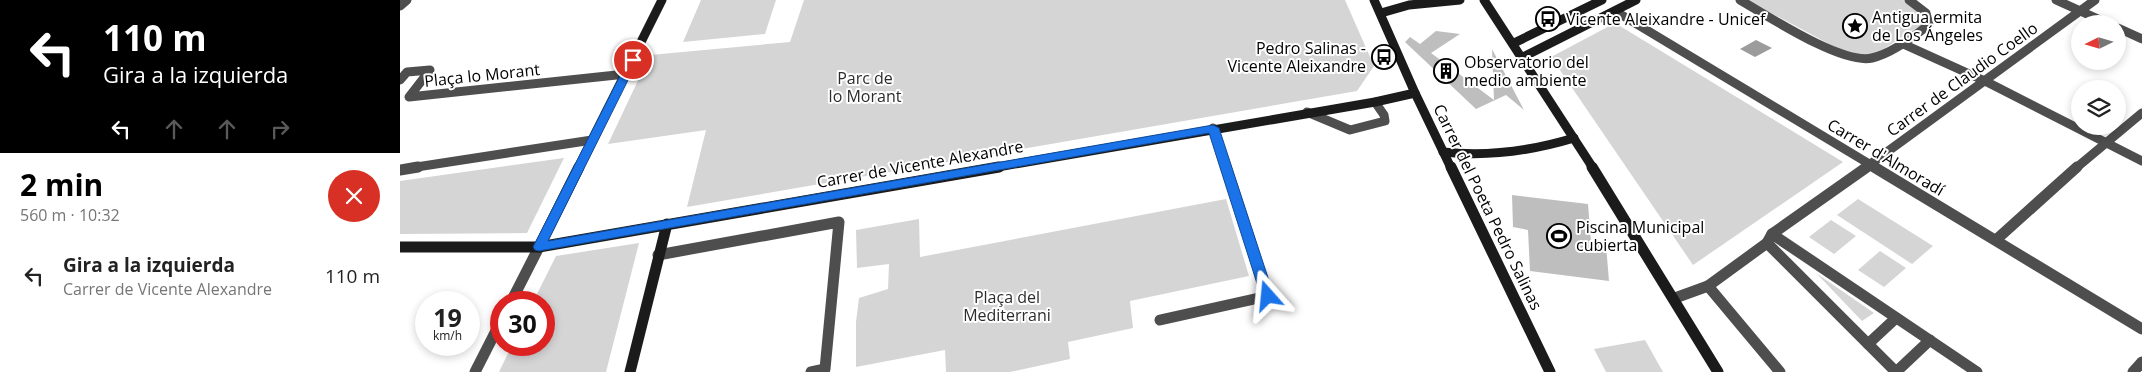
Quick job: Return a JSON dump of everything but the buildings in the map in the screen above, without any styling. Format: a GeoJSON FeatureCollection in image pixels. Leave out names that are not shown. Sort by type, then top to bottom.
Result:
{"type":"FeatureCollection","features":[{"type":"Feature","properties":{"kind":"street"},"geometry":{"type":"LineString","coordinates":[[517,291],[662,0]]}},
{"type":"Feature","properties":{"kind":"street","name":"Carrer del Poeta Pedro Salinas"},"geometry":{"type":"LineString","coordinates":[[1374,0],[1415,93],[1550,372]]}},
{"type":"Feature","properties":{"kind":"street"},"geometry":{"type":"LineString","coordinates":[[1381,13],[1390,9],[1460,0]]}},
{"type":"Feature","properties":{"kind":"street"},"geometry":{"type":"LineString","coordinates":[[1475,0],[1485,1],[1514,43],[1675,298],[1718,372]]}},
{"type":"Feature","properties":{"kind":"street"},"geometry":{"type":"LineString","coordinates":[[1514,43],[1602,0]]}},
{"type":"Feature","properties":{"kind":"street"},"geometry":{"type":"LineString","coordinates":[[1523,57],[1636,0]]}},
{"type":"Feature","properties":{"kind":"street"},"geometry":{"type":"LineString","coordinates":[[1740,0],[1842,55],[1865,59],[1880,56],[1930,25],[1930,19],[1921,7],[1909,0]]}},
{"type":"Feature","properties":{"kind":"street"},"geometry":{"type":"LineString","coordinates":[[2056,0],[2088,15]]}},
{"type":"Feature","properties":{"kind":"street","name":"Carrer de Claudio Coello"},"geometry":{"type":"LineString","coordinates":[[1675,298],[1708,286],[1769,238],[2095,0]]}},
{"type":"Feature","properties":{"kind":"street","name":"Carrer d'Almoradí"},"geometry":{"type":"LineString","coordinates":[[1615,11],[2142,329]]}},
{"type":"Feature","properties":{"kind":"street"},"geometry":{"type":"LineString","coordinates":[[2126,32],[2142,39]]}},
{"type":"Feature","properties":{"kind":"street"},"geometry":{"type":"LineString","coordinates":[[1913,36],[1921,44],[1979,73],[2104,142],[2142,160]]}},
{"type":"Feature","properties":{"kind":"street"},"geometry":{"type":"LineString","coordinates":[[1901,43],[1988,79]]}},
{"type":"Feature","properties":{"kind":"street","name":"Plaça lo Morant"},"geometry":{"type":"LineString","coordinates":[[400,80],[407,72],[430,70],[408,97],[626,74]]}},
{"type":"Feature","properties":{"kind":"street","name":"Carrer de Vicente Alexandre"},"geometry":{"type":"LineString","coordinates":[[400,247],[539,247],[1213,128],[1375,102],[1415,93]]}},
{"type":"Feature","properties":{"kind":"street"},"geometry":{"type":"LineString","coordinates":[[1307,112],[1350,130],[1385,121],[1384,115],[1375,102]]}},
{"type":"Feature","properties":{"kind":"street"},"geometry":{"type":"LineString","coordinates":[[1996,240],[2104,142],[2142,113]]}},
{"type":"Feature","properties":{"kind":"street"},"geometry":{"type":"LineString","coordinates":[[1160,320],[1268,296],[1213,128]]}},
{"type":"Feature","properties":{"kind":"street"},"geometry":{"type":"LineString","coordinates":[[1443,152],[1472,156],[1544,147],[1574,138]]}},
{"type":"Feature","properties":{"kind":"street"},"geometry":{"type":"LineString","coordinates":[[400,170],[592,140]]}},
{"type":"Feature","properties":{"kind":"street"},"geometry":{"type":"LineString","coordinates":[[658,255],[839,222],[825,369],[811,372]]}},
{"type":"Feature","properties":{"kind":"street"},"geometry":{"type":"LineString","coordinates":[[630,372],[667,224]]}},
{"type":"Feature","properties":{"kind":"street"},"geometry":{"type":"LineString","coordinates":[[1769,238],[1810,260],[1977,372]]}},
{"type":"Feature","properties":{"kind":"street"},"geometry":{"type":"LineString","coordinates":[[1769,238],[1797,271],[1896,372],[1930,340]]}},
{"type":"Feature","properties":{"kind":"street"},"geometry":{"type":"LineString","coordinates":[[1797,271],[1799,264],[1810,260]]}},
{"type":"Feature","properties":{"kind":"street"},"geometry":{"type":"LineString","coordinates":[[1708,286],[1780,372]]}},
{"type":"Feature","properties":{"kind":"street"},"geometry":{"type":"LineString","coordinates":[[1868,344],[1896,318]]}},
{"type":"Feature","properties":{"kind":"street"},"geometry":{"type":"LineString","coordinates":[[475,372],[490,343]]}},
{"type":"Feature","properties":{"kind":"street"},"geometry":{"type":"LineString","coordinates":[[2133,372],[2142,362]]}},
{"type":"Feature","properties":{"kind":"green space"},"geometry":{"type":"Polygon","coordinates":[[[701,0],[776,0],[765,34],[683,42],[701,0]]]}},
{"type":"Feature","properties":{"kind":"green space","name":"Parc de lo Morant"},"geometry":{"type":"Polygon","coordinates":[[[804,0],[1345,0],[1374,66],[1357,91],[687,207],[706,130],[608,144],[650,55],[790,42],[804,0]]]}},
{"type":"Feature","properties":{"kind":"green space"},"geometry":{"type":"Polygon","coordinates":[[[1747,0],[1903,0],[1921,10],[1926,20],[1920,26],[1874,55],[1861,57],[1844,52],[1747,0]]]}},
{"type":"Feature","properties":{"kind":"green space"},"geometry":{"type":"Polygon","coordinates":[[[1615,23],[1843,162],[1693,265],[1551,57],[1615,23]]]}},
{"type":"Feature","properties":{"kind":"green space"},"geometry":{"type":"Polygon","coordinates":[[[564,158],[527,233],[400,234],[400,181],[564,158]]]}},
{"type":"Feature","properties":{"kind":"green space","name":"Plaça del Mediterrani"},"geometry":{"type":"Polygon","coordinates":[[[1226,199],[1249,276],[1130,301],[1133,328],[1068,342],[1070,359],[1010,372],[946,372],[945,350],[856,367],[856,322],[859,298],[888,289],[889,264],[857,268],[856,230],[919,219],[920,257],[1226,199]]]}},
{"type":"Feature","properties":{"kind":"green space"},"geometry":{"type":"Polygon","coordinates":[[[1858,199],[1933,246],[1912,264],[1837,215],[1858,199]]]}},
{"type":"Feature","properties":{"kind":"green space"},"geometry":{"type":"Polygon","coordinates":[[[1831,220],[1856,236],[1834,254],[1809,237],[1831,220]]]}},
{"type":"Feature","properties":{"kind":"green space"},"geometry":{"type":"Polygon","coordinates":[[[639,243],[606,372],[499,372],[507,356],[555,356],[555,291],[538,291],[556,256],[639,243]]]}},
{"type":"Feature","properties":{"kind":"green space"},"geometry":{"type":"Polygon","coordinates":[[[1880,251],[1906,268],[1884,287],[1858,270],[1880,251]]]}},
{"type":"Feature","properties":{"kind":"green space"},"geometry":{"type":"Polygon","coordinates":[[[1816,273],[1874,313],[1862,321],[1816,273]]]}},
{"type":"Feature","properties":{"kind":"green space"},"geometry":{"type":"Polygon","coordinates":[[[1645,340],[1663,372],[1606,372],[1594,349],[1645,340]]]}},
{"type":"Feature","properties":{"kind":"shaded area"},"geometry":{"type":"Polygon","coordinates":[[[1756,40],[1772,48],[1755,57],[1740,49],[1756,40]]]}},
{"type":"Feature","properties":{"kind":"place","name":"Vicente Aleixandre - Unicef"},"geometry":{"type":"Point","coordinates":[1548,19]}},
{"type":"Feature","properties":{"kind":"place","name":"Antigua ermita de Los Ángeles"},"geometry":{"type":"Point","coordinates":[1855,26]}},
{"type":"Feature","properties":{"kind":"place","name":"Pedro Salinas - Vicente Aleixandre"},"geometry":{"type":"Point","coordinates":[1384,57]}},
{"type":"Feature","properties":{"kind":"place","name":"Observatorio del medio ambiente"},"geometry":{"type":"Point","coordinates":[1446,71]}},
{"type":"Feature","properties":{"kind":"place","name":"Piscina Municipal cubierta"},"geometry":{"type":"Point","coordinates":[1559,236]}},
{"type":"Feature","properties":{"kind":"route"},"geometry":{"type":"LineString","coordinates":[[633,60],[539,247],[1213,128],[1268,296]]}}]}
